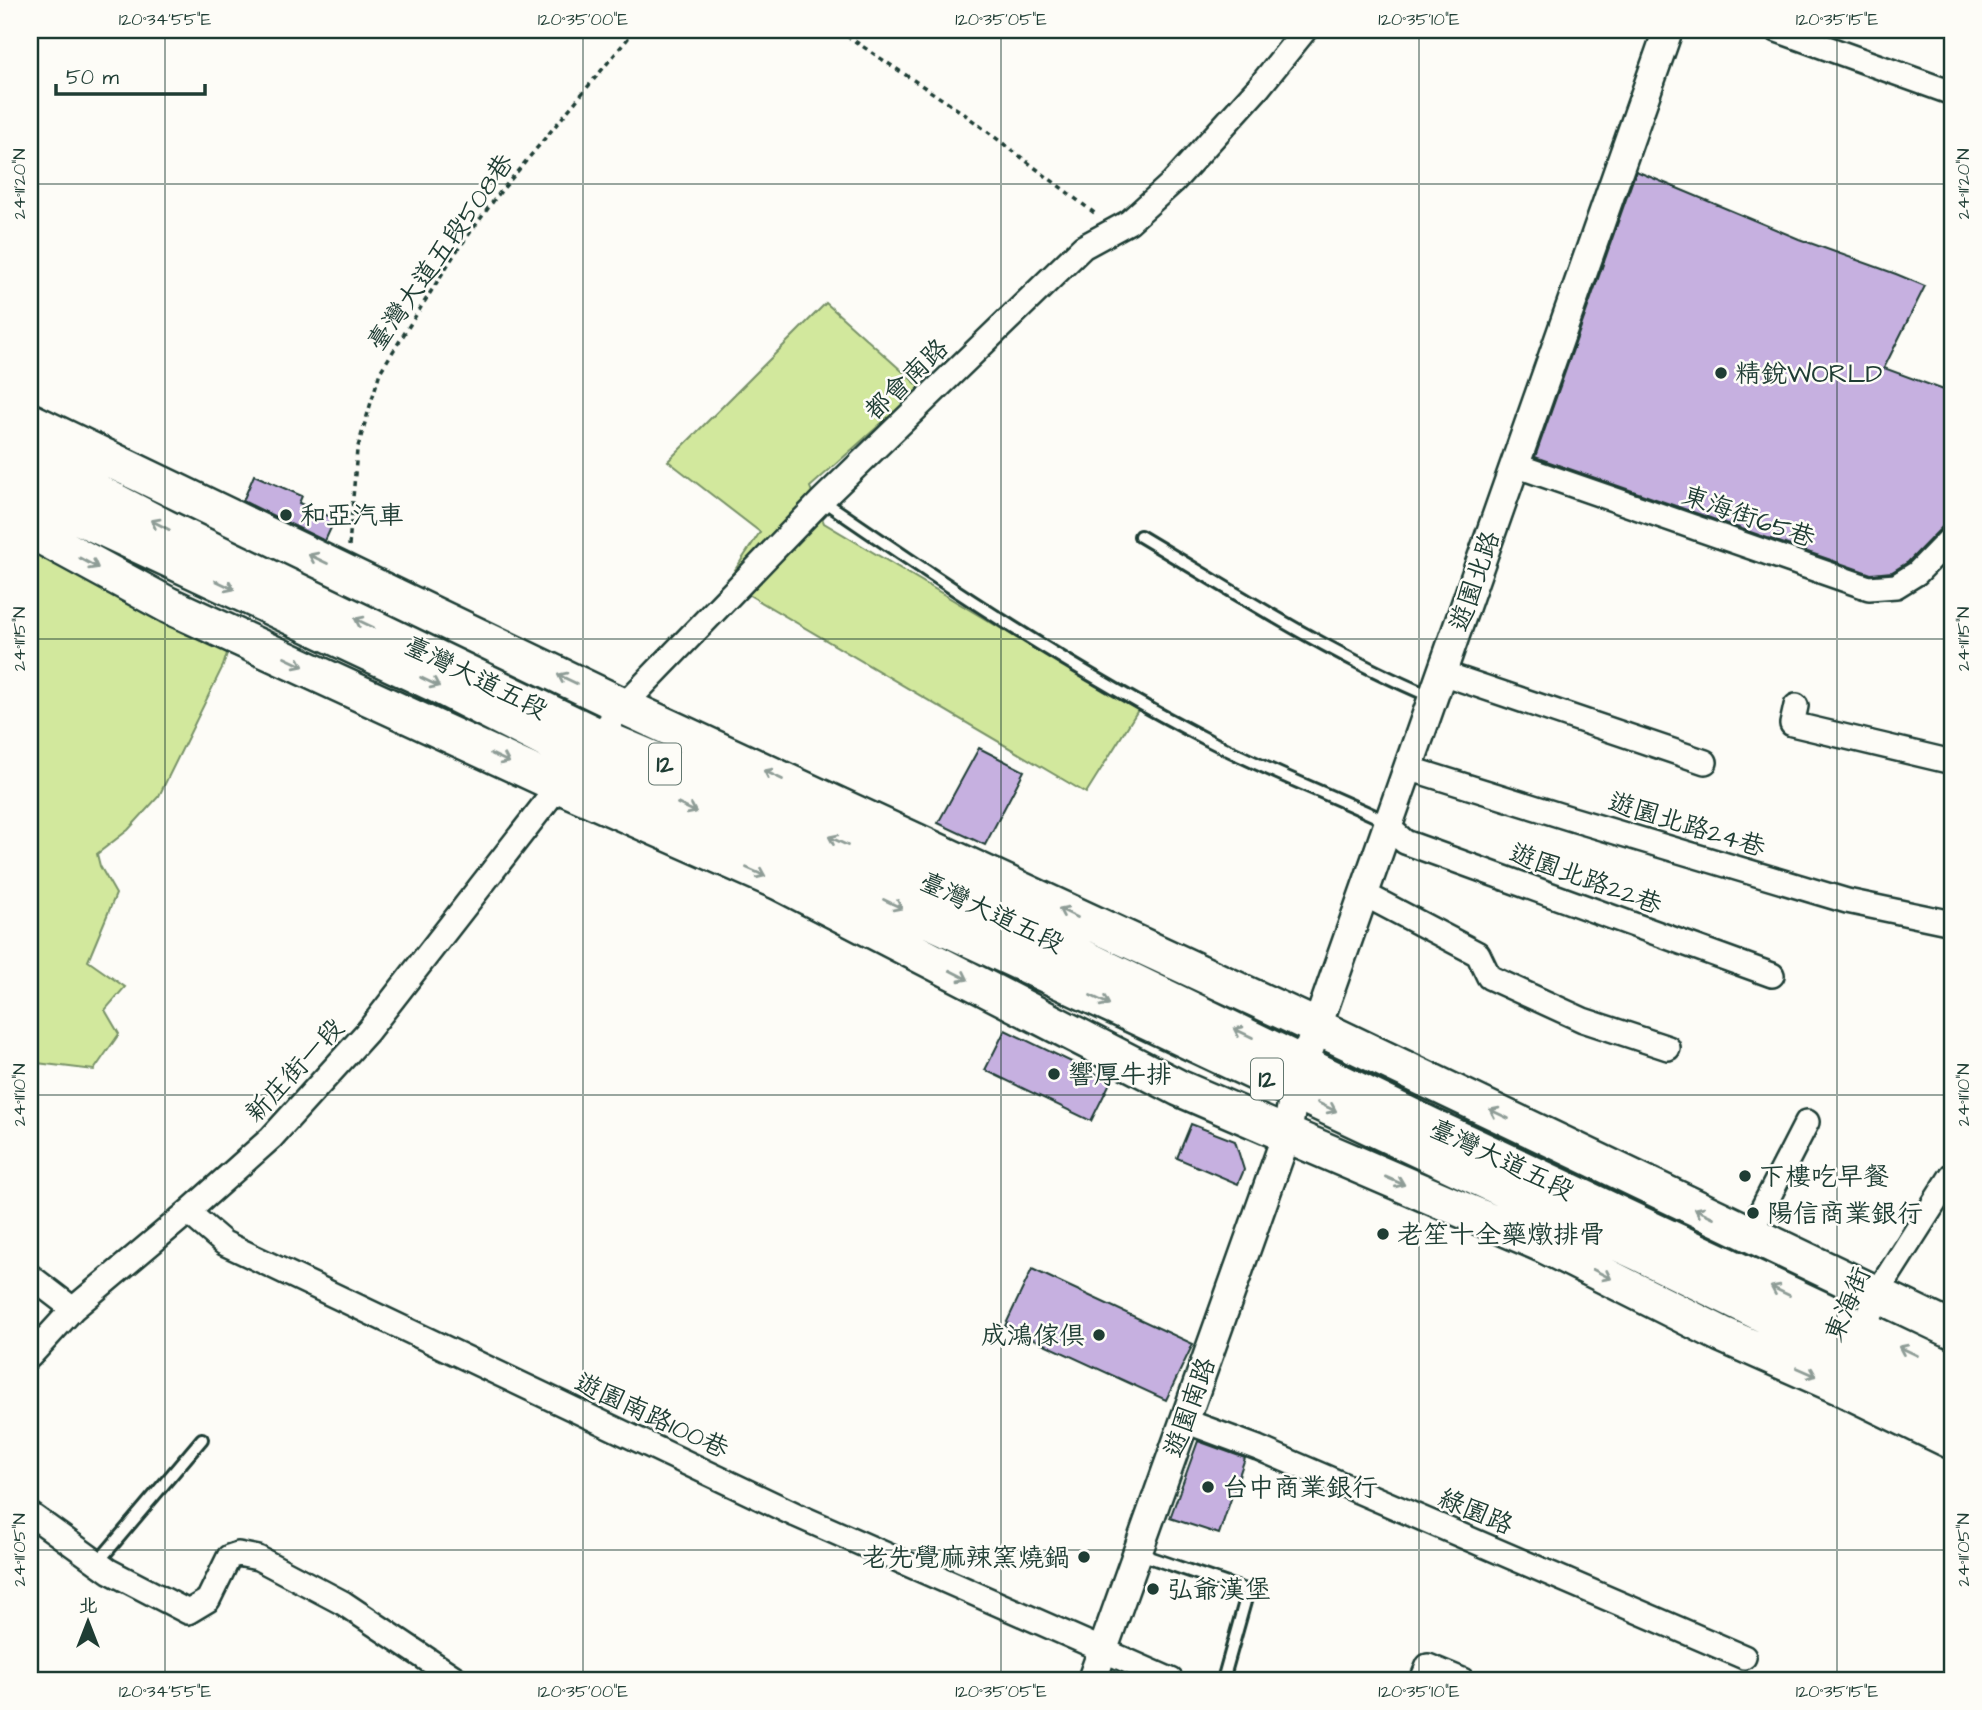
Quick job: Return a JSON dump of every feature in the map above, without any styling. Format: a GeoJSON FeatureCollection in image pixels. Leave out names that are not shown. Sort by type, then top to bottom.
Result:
{"type":"FeatureCollection","features":[{"type":"Feature","properties":{"kind":"main road","name":"臺灣大道五段"},"geometry":{"type":"LineString","coordinates":[[30,421],[622,706],[1317,1027],[1952,1330]]}},
{"type":"Feature","properties":{"kind":"main road","name":"臺灣大道五段"},"geometry":{"type":"LineString","coordinates":[[30,457],[166,528],[579,760],[779,882],[1179,1088],[1542,1244],[1721,1334],[1853,1359],[1952,1371]]}},
{"type":"Feature","properties":{"kind":"main road","name":"臺灣大道五段"},"geometry":{"type":"LineString","coordinates":[[30,494],[435,684],[579,760]]}},
{"type":"Feature","properties":{"kind":"main road","name":"臺灣大道五段"},"geometry":{"type":"LineString","coordinates":[[30,530],[140,591],[579,760],[766,807],[1025,928],[1299,1077],[1431,1126],[1853,1359],[1952,1404]]}},
{"type":"Feature","properties":{"kind":"main road","name":"臺灣大道五段"},"geometry":{"type":"LineString","coordinates":[[1853,1359],[1952,1441]]}},
{"type":"Feature","properties":{"kind":"street","name":"都會南路"},"geometry":{"type":"LineString","coordinates":[[579,760],[622,706],[822,500],[1083,247],[1129,222],[1172,181],[1259,87],[1305,30]]}},
{"type":"Feature","properties":{"kind":"street","name":"遊園北路"},"geometry":{"type":"LineString","coordinates":[[1287,1134],[1299,1077],[1668,30]]}},
{"type":"Feature","properties":{"kind":"street"},"geometry":{"type":"LineString","coordinates":[[1777,30],[1803,34],[1952,93]]}},
{"type":"Feature","properties":{"kind":"street","name":"東海街65巷"},"geometry":{"type":"LineString","coordinates":[[1515,465],[1869,588],[1896,586],[1917,573],[1952,537]]}},
{"type":"Feature","properties":{"kind":"street"},"geometry":{"type":"LineString","coordinates":[[1437,685],[1705,762]]}},
{"type":"Feature","properties":{"kind":"street"},"geometry":{"type":"LineString","coordinates":[[1796,706],[1792,724],[1952,762]]}},
{"type":"Feature","properties":{"kind":"street","name":"新庄街一段"},"geometry":{"type":"LineString","coordinates":[[30,1356],[73,1310],[271,1138],[368,1031],[579,760]]}},
{"type":"Feature","properties":{"kind":"street","name":"遊園北路24巷"},"geometry":{"type":"LineString","coordinates":[[1408,768],[1572,820],[1847,901],[1952,923]]}},
{"type":"Feature","properties":{"kind":"street","name":"遊園北路22巷"},"geometry":{"type":"LineString","coordinates":[[1387,825],[1405,842],[1772,975]]}},
{"type":"Feature","properties":{"kind":"street"},"geometry":{"type":"LineString","coordinates":[[1364,894],[1478,954],[1489,977],[1583,1020],[1668,1048]]}},
{"type":"Feature","properties":{"kind":"street"},"geometry":{"type":"LineString","coordinates":[[1749,1235],[1807,1122]]}},
{"type":"Feature","properties":{"kind":"street","name":"遊園南路"},"geometry":{"type":"LineString","coordinates":[[1092,1680],[1287,1134]]}},
{"type":"Feature","properties":{"kind":"street","name":"東海街"},"geometry":{"type":"LineString","coordinates":[[1853,1359],[1877,1293],[1952,1175]]}},
{"type":"Feature","properties":{"kind":"street","name":"遊園南路100巷"},"geometry":{"type":"LineString","coordinates":[[188,1212],[224,1243],[274,1267],[796,1515],[1171,1680]]}},
{"type":"Feature","properties":{"kind":"street"},"geometry":{"type":"LineString","coordinates":[[30,1276],[73,1310]]}},
{"type":"Feature","properties":{"kind":"street","name":"綠園路"},"geometry":{"type":"LineString","coordinates":[[1185,1421],[1258,1448],[1744,1657]]}},
{"type":"Feature","properties":{"kind":"street"},"geometry":{"type":"LineString","coordinates":[[30,1514],[109,1571],[188,1612],[208,1600],[229,1557],[238,1554],[258,1558],[343,1603],[458,1680]]}},
{"type":"Feature","properties":{"kind":"street"},"geometry":{"type":"LineString","coordinates":[[1422,1680],[1428,1666],[1462,1680]]}},
{"type":"Feature","properties":{"kind":"lane"},"geometry":{"type":"LineString","coordinates":[[822,500],[957,593],[1073,665],[1212,742],[1375,816],[1387,825]]}},
{"type":"Feature","properties":{"kind":"lane"},"geometry":{"type":"LineString","coordinates":[[1140,536],[1299,631],[1394,681],[1437,685]]}},
{"type":"Feature","properties":{"kind":"lane"},"geometry":{"type":"LineString","coordinates":[[98,1562],[202,1439]]}},
{"type":"Feature","properties":{"kind":"lane"},"geometry":{"type":"LineString","coordinates":[[1137,1553],[1248,1591],[1223,1680]]}},
{"type":"Feature","properties":{"kind":"path","name":"臺灣大道五段508巷"},"geometry":{"type":"LineString","coordinates":[[347,572],[357,450],[380,372],[456,252],[497,196],[635,30]]}},
{"type":"Feature","properties":{"kind":"path"},"geometry":{"type":"LineString","coordinates":[[838,30],[962,113],[1115,229]]}},
{"type":"Feature","properties":{"kind":"green space"},"geometry":{"type":"Polygon","coordinates":[[[826,303],[921,388],[810,487],[824,523],[1138,710],[1086,793],[727,582],[760,532],[668,461],[826,303]]]}},
{"type":"Feature","properties":{"kind":"green space"},"geometry":{"type":"Polygon","coordinates":[[[30,551],[230,644],[223,666],[159,796],[128,830],[97,854],[100,866],[116,894],[88,961],[125,987],[105,1010],[119,1034],[94,1070],[37,1063],[30,1058],[30,551]]]}},
{"type":"Feature","properties":{"kind":"building","name":"精銳WORLD"},"geometry":{"type":"Polygon","coordinates":[[[1636,171],[1799,239],[1925,286],[1884,368],[1952,393],[1952,523],[1942,527],[1908,562],[1892,572],[1871,574],[1535,457],[1636,171]]]}},
{"type":"Feature","properties":{"kind":"building","name":"和亞汽車"},"geometry":{"type":"Polygon","coordinates":[[[254,475],[302,496],[299,503],[335,519],[325,541],[243,501],[254,475]]]}},
{"type":"Feature","properties":{"kind":"building"},"geometry":{"type":"Polygon","coordinates":[[[979,748],[1024,771],[985,845],[938,823],[979,748]]]}},
{"type":"Feature","properties":{"kind":"building"},"geometry":{"type":"Polygon","coordinates":[[[1005,1030],[1111,1081],[1091,1121],[985,1070],[1005,1030]]]}},
{"type":"Feature","properties":{"kind":"building"},"geometry":{"type":"Polygon","coordinates":[[[1191,1124],[1235,1141],[1244,1170],[1238,1184],[1177,1158],[1191,1124]]]}},
{"type":"Feature","properties":{"kind":"building","name":"成鴻傢俱"},"geometry":{"type":"Polygon","coordinates":[[[1032,1269],[1193,1344],[1166,1400],[1005,1326],[1032,1269]]]}},
{"type":"Feature","properties":{"kind":"building","name":"台中商業銀行"},"geometry":{"type":"Polygon","coordinates":[[[1198,1441],[1245,1458],[1219,1534],[1170,1518],[1198,1441]]]}},
{"type":"Feature","properties":{"kind":"place","name":"精銳WORLD"},"geometry":{"type":"Point","coordinates":[1721,373]}},
{"type":"Feature","properties":{"kind":"place","name":"和亞汽車"},"geometry":{"type":"Point","coordinates":[286,515]}},
{"type":"Feature","properties":{"kind":"place","name":"響厚牛排"},"geometry":{"type":"Point","coordinates":[1054,1074]}},
{"type":"Feature","properties":{"kind":"place","name":"下樓吃早餐"},"geometry":{"type":"Point","coordinates":[1745,1176]}},
{"type":"Feature","properties":{"kind":"place","name":"陽信商業銀行"},"geometry":{"type":"Point","coordinates":[1753,1213]}},
{"type":"Feature","properties":{"kind":"place","name":"老笙十全藥燉排骨"},"geometry":{"type":"Point","coordinates":[1383,1234]}},
{"type":"Feature","properties":{"kind":"place","name":"成鴻傢俱"},"geometry":{"type":"Point","coordinates":[1099,1335]}},
{"type":"Feature","properties":{"kind":"place","name":"台中商業銀行"},"geometry":{"type":"Point","coordinates":[1208,1487]}},
{"type":"Feature","properties":{"kind":"place","name":"老先覺麻辣窯燒鍋"},"geometry":{"type":"Point","coordinates":[1084,1557]}},
{"type":"Feature","properties":{"kind":"place","name":"弘爺漢堡"},"geometry":{"type":"Point","coordinates":[1153,1589]}}]}
